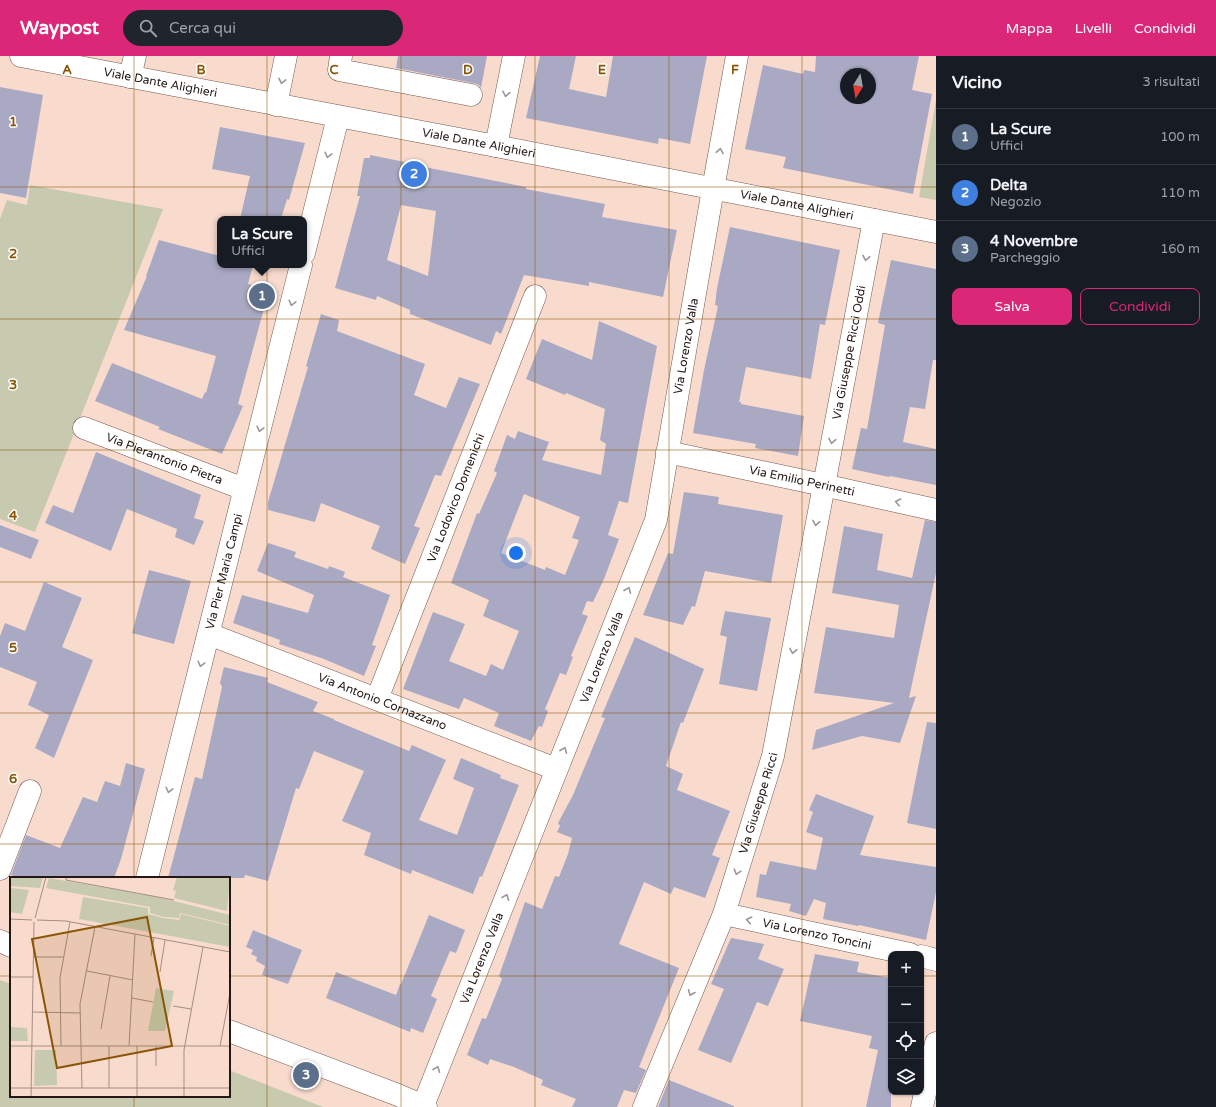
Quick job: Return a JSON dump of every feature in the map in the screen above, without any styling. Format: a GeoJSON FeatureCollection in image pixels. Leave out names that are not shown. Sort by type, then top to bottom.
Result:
{"type":"FeatureCollection","features":[{"type":"Feature","properties":{"kind":"street","name":"Viale Dante Alighieri"},"geometry":{"type":"LineString","coordinates":[[21,56],[496,146],[936,232]]}},
{"type":"Feature","properties":{"kind":"street"},"geometry":{"type":"LineString","coordinates":[[130,77],[135,56]]}},
{"type":"Feature","properties":{"kind":"street"},"geometry":{"type":"LineString","coordinates":[[276,105],[286,56]]}},
{"type":"Feature","properties":{"kind":"street"},"geometry":{"type":"LineString","coordinates":[[341,56],[339,70],[471,95]]}},
{"type":"Feature","properties":{"kind":"street"},"geometry":{"type":"LineString","coordinates":[[496,146],[514,56]]}},
{"type":"Feature","properties":{"kind":"street","name":"Via Lorenzo Valla"},"geometry":{"type":"LineString","coordinates":[[424,1106],[556,769],[656,520],[713,189],[738,56]]}},
{"type":"Feature","properties":{"kind":"street"},"geometry":{"type":"LineString","coordinates":[[307,241],[338,117]]}},
{"type":"Feature","properties":{"kind":"street","name":"Via Giuseppe Ricci Oddi"},"geometry":{"type":"LineString","coordinates":[[823,485],[874,220]]}},
{"type":"Feature","properties":{"kind":"street","name":"Via Pier Maria Campi"},"geometry":{"type":"LineString","coordinates":[[147,877],[300,268]]}},
{"type":"Feature","properties":{"kind":"street","name":"Via Lodovico Domenichi"},"geometry":{"type":"LineString","coordinates":[[377,699],[536,296]]}},
{"type":"Feature","properties":{"kind":"street","name":"Via Pierantonio Pietra"},"geometry":{"type":"LineString","coordinates":[[84,428],[244,489]]}},
{"type":"Feature","properties":{"kind":"street","name":"Via Emilio Perinetti"},"geometry":{"type":"LineString","coordinates":[[668,452],[936,510]]}},
{"type":"Feature","properties":{"kind":"street","name":"Via Giuseppe Ricci"},"geometry":{"type":"LineString","coordinates":[[644,1107],[724,914],[774,756],[823,485]]}},
{"type":"Feature","properties":{"kind":"street","name":"Via Antonio Cornazzano"},"geometry":{"type":"LineString","coordinates":[[209,634],[556,769]]}},
{"type":"Feature","properties":{"kind":"street"},"geometry":{"type":"LineString","coordinates":[[0,870],[30,791]]}},
{"type":"Feature","properties":{"kind":"street","name":"Via Lorenzo Toncini"},"geometry":{"type":"LineString","coordinates":[[724,914],[896,951]]}},
{"type":"Feature","properties":{"kind":"street"},"geometry":{"type":"LineString","coordinates":[[0,941],[10,946]]}},
{"type":"Feature","properties":{"kind":"street"},"geometry":{"type":"LineString","coordinates":[[924,957],[936,960]]}},
{"type":"Feature","properties":{"kind":"street"},"geometry":{"type":"LineString","coordinates":[[230,1031],[424,1106]]}},
{"type":"Feature","properties":{"kind":"street"},"geometry":{"type":"LineString","coordinates":[[922,1107],[936,1043]]}},
{"type":"Feature","properties":{"kind":"green space"},"geometry":{"type":"Polygon","coordinates":[[[936,100],[936,200],[919,197],[936,100]]]}},
{"type":"Feature","properties":{"kind":"green space"},"geometry":{"type":"Polygon","coordinates":[[[30,185],[163,209],[35,532],[0,519],[0,219],[7,200],[27,205],[30,185]]]}},
{"type":"Feature","properties":{"kind":"green space"},"geometry":{"type":"Polygon","coordinates":[[[0,980],[10,984],[10,1097],[230,1097],[230,1070],[323,1107],[0,1107],[0,980]]]}},
{"type":"Feature","properties":{"kind":"building"},"geometry":{"type":"Polygon","coordinates":[[[398,56],[487,56],[481,88],[479,85],[473,83],[396,68],[398,56]]]}},
{"type":"Feature","properties":{"kind":"building"},"geometry":{"type":"Polygon","coordinates":[[[540,56],[576,56],[569,89],[606,97],[613,56],[707,56],[690,144],[659,138],[658,144],[526,118],[540,56]]]}},
{"type":"Feature","properties":{"kind":"building"},"geometry":{"type":"Polygon","coordinates":[[[816,56],[919,56],[912,90],[932,94],[913,194],[783,168],[786,157],[745,149],[763,65],[803,74],[804,70],[815,72],[816,56]]]}},
{"type":"Feature","properties":{"kind":"building"},"geometry":{"type":"Polygon","coordinates":[[[0,87],[43,95],[26,198],[0,193],[0,87]]]}},
{"type":"Feature","properties":{"kind":"building"},"geometry":{"type":"Polygon","coordinates":[[[220,127],[305,143],[289,200],[287,199],[282,216],[241,216],[250,176],[212,169],[220,127]]]}},
{"type":"Feature","properties":{"kind":"building"},"geometry":{"type":"Polygon","coordinates":[[[370,155],[526,187],[526,189],[605,204],[602,217],[677,230],[663,297],[589,282],[589,286],[524,275],[501,334],[496,331],[491,345],[410,314],[410,310],[377,296],[376,300],[335,288],[360,196],[357,196],[364,158],[370,158],[370,155]],[[401,205],[387,260],[428,276],[436,211],[401,205]]]}},
{"type":"Feature","properties":{"kind":"building"},"geometry":{"type":"Polygon","coordinates":[[[730,227],[840,250],[825,325],[820,324],[811,379],[746,367],[739,402],[741,402],[741,404],[804,416],[798,456],[755,448],[756,444],[693,433],[704,370],[718,306],[715,305],[717,288],[730,227]]]}},
{"type":"Feature","properties":{"kind":"building"},"geometry":{"type":"Polygon","coordinates":[[[159,240],[217,255],[217,268],[252,268],[248,284],[269,290],[238,404],[243,406],[222,454],[158,429],[160,427],[95,401],[112,363],[202,399],[205,392],[206,393],[216,356],[124,330],[159,240]]]}},
{"type":"Feature","properties":{"kind":"building"},"geometry":{"type":"Polygon","coordinates":[[[891,260],[936,269],[936,360],[933,360],[925,409],[910,407],[903,442],[936,449],[936,485],[852,469],[861,428],[867,429],[885,325],[878,323],[891,260]]]}},
{"type":"Feature","properties":{"kind":"building"},"geometry":{"type":"Polygon","coordinates":[[[321,314],[339,320],[337,331],[425,364],[414,395],[446,408],[459,377],[480,384],[441,476],[435,475],[414,526],[420,528],[405,564],[371,549],[380,526],[321,503],[315,522],[268,510],[268,502],[308,367],[306,366],[321,314]]]}},
{"type":"Feature","properties":{"kind":"building"},"geometry":{"type":"Polygon","coordinates":[[[599,321],[657,346],[628,503],[619,501],[608,535],[619,539],[604,579],[593,602],[587,601],[582,614],[588,616],[571,656],[573,657],[566,675],[560,673],[545,709],[548,711],[542,727],[539,726],[531,741],[494,726],[499,713],[464,698],[459,709],[403,689],[433,612],[465,624],[449,661],[486,676],[491,664],[503,670],[519,631],[483,616],[489,600],[451,583],[477,513],[479,514],[497,473],[494,471],[507,435],[515,439],[518,431],[549,442],[542,460],[601,475],[606,444],[600,440],[605,409],[526,379],[542,339],[592,360],[599,321]],[[524,494],[501,553],[545,570],[546,567],[565,575],[579,540],[572,538],[580,517],[524,494]]]}},
{"type":"Feature","properties":{"kind":"building"},"geometry":{"type":"Polygon","coordinates":[[[96,452],[201,495],[194,518],[204,521],[194,545],[175,537],[177,529],[127,509],[111,551],[45,523],[53,505],[73,513],[96,452]]]}},
{"type":"Feature","properties":{"kind":"building"},"geometry":{"type":"Polygon","coordinates":[[[684,492],[719,497],[718,504],[783,515],[771,583],[705,571],[695,607],[692,606],[683,625],[643,615],[668,553],[673,554],[684,492]]]}},
{"type":"Feature","properties":{"kind":"building"},"geometry":{"type":"Polygon","coordinates":[[[925,520],[936,522],[936,573],[909,698],[916,696],[900,743],[862,736],[812,750],[816,730],[894,703],[814,693],[826,627],[894,638],[899,605],[832,593],[844,526],[883,534],[877,570],[912,578],[925,520]]]}},
{"type":"Feature","properties":{"kind":"building"},"geometry":{"type":"Polygon","coordinates":[[[0,525],[39,540],[31,559],[0,547],[0,525]]]}},
{"type":"Feature","properties":{"kind":"building"},"geometry":{"type":"Polygon","coordinates":[[[268,543],[296,552],[294,557],[328,569],[329,566],[345,572],[343,577],[390,595],[372,645],[376,646],[364,676],[324,659],[279,644],[280,640],[233,623],[242,595],[308,613],[314,595],[257,571],[268,543]]]}},
{"type":"Feature","properties":{"kind":"building"},"geometry":{"type":"Polygon","coordinates":[[[149,570],[191,581],[174,644],[132,633],[149,570]]]}},
{"type":"Feature","properties":{"kind":"building"},"geometry":{"type":"Polygon","coordinates":[[[44,582],[82,598],[62,647],[93,660],[54,758],[35,748],[49,715],[28,705],[37,682],[0,667],[0,636],[5,623],[25,631],[44,582]]]}},
{"type":"Feature","properties":{"kind":"building"},"geometry":{"type":"Polygon","coordinates":[[[725,611],[771,618],[757,691],[719,684],[727,637],[720,635],[725,611]]]}},
{"type":"Feature","properties":{"kind":"building"},"geometry":{"type":"Polygon","coordinates":[[[635,637],[704,669],[683,723],[681,722],[666,766],[683,774],[677,790],[730,811],[712,855],[720,858],[705,898],[674,887],[671,894],[644,882],[619,944],[679,968],[639,1067],[646,1070],[636,1093],[624,1090],[617,1107],[572,1107],[576,1099],[541,1085],[543,1080],[514,1067],[490,1059],[488,1065],[467,1055],[482,1018],[486,1019],[502,979],[499,976],[525,902],[542,909],[555,876],[559,877],[568,854],[572,838],[557,832],[560,826],[558,823],[573,795],[605,718],[601,717],[635,637]]]}},
{"type":"Feature","properties":{"kind":"building"},"geometry":{"type":"Polygon","coordinates":[[[224,667],[268,678],[267,682],[318,702],[313,711],[409,751],[412,745],[446,760],[419,820],[457,835],[474,788],[453,779],[461,758],[501,775],[500,778],[519,785],[482,877],[480,876],[473,894],[412,870],[411,874],[364,855],[371,833],[342,821],[364,771],[314,751],[299,789],[296,788],[268,881],[245,875],[244,878],[168,877],[195,777],[202,779],[222,687],[220,683],[224,667]]]}},
{"type":"Feature","properties":{"kind":"building"},"geometry":{"type":"Polygon","coordinates":[[[927,722],[936,723],[936,829],[907,823],[927,722]]]}},
{"type":"Feature","properties":{"kind":"building"},"geometry":{"type":"Polygon","coordinates":[[[126,763],[145,769],[121,859],[114,877],[16,877],[11,875],[26,835],[60,848],[83,797],[97,802],[105,781],[120,786],[126,763]]]}},
{"type":"Feature","properties":{"kind":"building"},"geometry":{"type":"Polygon","coordinates":[[[816,794],[874,816],[860,855],[936,867],[936,892],[926,940],[859,925],[823,919],[826,903],[814,899],[806,916],[789,911],[791,904],[756,897],[760,874],[766,875],[770,861],[816,870],[823,838],[806,832],[813,812],[809,810],[816,794]]]}},
{"type":"Feature","properties":{"kind":"building"},"geometry":{"type":"Polygon","coordinates":[[[429,915],[465,930],[456,953],[450,951],[431,996],[437,999],[423,1033],[411,1028],[410,1032],[326,998],[336,972],[396,995],[429,915]]]}},
{"type":"Feature","properties":{"kind":"building"},"geometry":{"type":"Polygon","coordinates":[[[253,930],[302,950],[288,984],[262,975],[265,966],[256,961],[257,957],[251,954],[253,950],[246,947],[253,930]]]}},
{"type":"Feature","properties":{"kind":"building"},"geometry":{"type":"Polygon","coordinates":[[[731,938],[764,944],[758,959],[784,969],[768,1006],[757,1002],[731,1063],[698,1050],[724,989],[711,984],[731,938]]]}},
{"type":"Feature","properties":{"kind":"building"},"geometry":{"type":"Polygon","coordinates":[[[815,954],[859,962],[857,972],[888,977],[888,1095],[891,1095],[891,1107],[866,1107],[878,1050],[869,1048],[872,1036],[800,1021],[815,954]]]}},
{"type":"Feature","properties":{"kind":"building"},"geometry":{"type":"Polygon","coordinates":[[[669,1080],[734,1106],[734,1107],[658,1107],[669,1080]]]}},
{"type":"Feature","properties":{"kind":"place","name":"Delta"},"geometry":{"type":"Point","coordinates":[414,174]}},
{"type":"Feature","properties":{"kind":"place","name":"La Scure"},"geometry":{"type":"Point","coordinates":[262,296]}},
{"type":"Feature","properties":{"kind":"place","name":"4 Novembre"},"geometry":{"type":"Point","coordinates":[306,1075]}}]}
